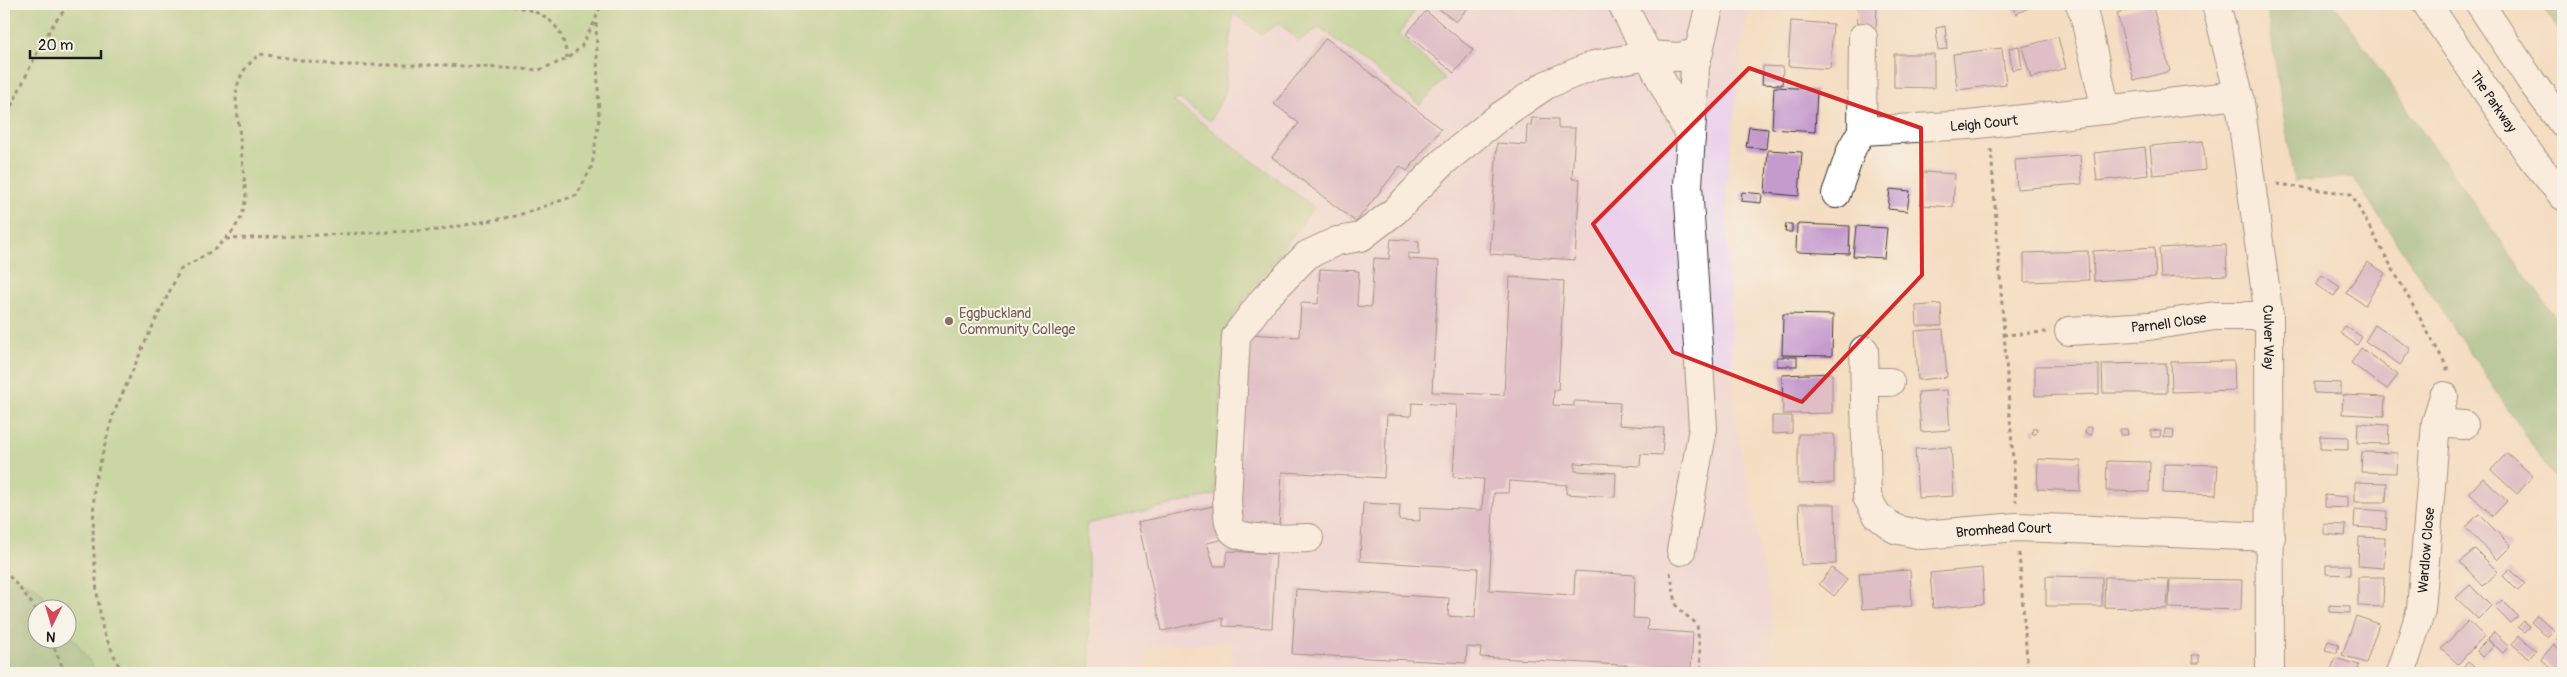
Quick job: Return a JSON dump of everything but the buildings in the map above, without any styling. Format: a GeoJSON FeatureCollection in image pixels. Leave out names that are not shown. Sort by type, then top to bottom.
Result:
{"type":"FeatureCollection","features":[{"type":"Feature","properties":{"kind":"main road"},"geometry":{"type":"LineString","coordinates":[[1622,4],[1691,139]]}},
{"type":"Feature","properties":{"kind":"main road"},"geometry":{"type":"LineString","coordinates":[[1681,551],[1703,428],[1689,195],[1695,67],[1710,4]]}},
{"type":"Feature","properties":{"kind":"main road"},"geometry":{"type":"LineString","coordinates":[[2080,4],[2084,14],[2106,110]]}},
{"type":"Feature","properties":{"kind":"main road","name":"Culver Way"},"geometry":{"type":"LineString","coordinates":[[2216,4],[2239,95],[2269,316],[2270,673]]}},
{"type":"Feature","properties":{"kind":"main road","name":"The Parkway"},"geometry":{"type":"LineString","coordinates":[[2427,4],[2532,158],[2563,196]]}},
{"type":"Feature","properties":{"kind":"main road"},"geometry":{"type":"LineString","coordinates":[[2480,4],[2531,81],[2563,124]]}},
{"type":"Feature","properties":{"kind":"main road"},"geometry":{"type":"LineString","coordinates":[[1836,194],[1852,148],[1862,131],[1863,38]]}},
{"type":"Feature","properties":{"kind":"main road"},"geometry":{"type":"LineString","coordinates":[[1310,538],[1245,537],[1233,530],[1229,522],[1227,500],[1236,336],[1250,316],[1307,255],[1337,241],[1361,238],[1395,211],[1443,162],[1499,117],[1546,85],[1594,65],[1648,55],[1679,57],[1699,52]]}},
{"type":"Feature","properties":{"kind":"main road","name":"Leigh Court"},"geometry":{"type":"LineString","coordinates":[[1862,131],[1990,123],[2239,95]]}},
{"type":"Feature","properties":{"kind":"main road"},"geometry":{"type":"LineString","coordinates":[[2532,158],[2563,207]]}},
{"type":"Feature","properties":{"kind":"main road","name":"Parnell Close"},"geometry":{"type":"LineString","coordinates":[[2069,331],[2149,326],[2215,316],[2269,316]]}},
{"type":"Feature","properties":{"kind":"main road","name":"Bromhead Court"},"geometry":{"type":"LineString","coordinates":[[1864,350],[1877,382],[1867,497],[1877,515],[1895,529],[1922,535],[2018,527],[2271,537]]}},
{"type":"Feature","properties":{"kind":"main road","name":"Wardlow Close"},"geometry":{"type":"LineString","coordinates":[[2402,673],[2421,610],[2436,423],[2444,396]]}},
{"type":"Feature","properties":{"kind":"main road"},"geometry":{"type":"LineString","coordinates":[[2436,423],[2464,426]]}},
{"type":"Feature","properties":{"kind":"path"},"geometry":{"type":"LineString","coordinates":[[4,120],[44,40],[65,9],[72,4]]}},
{"type":"Feature","properties":{"kind":"path"},"geometry":{"type":"LineString","coordinates":[[496,4],[520,7],[544,14],[566,44],[567,58]]}},
{"type":"Feature","properties":{"kind":"path"},"geometry":{"type":"LineString","coordinates":[[122,673],[103,631],[97,593],[93,542],[94,485],[103,446],[113,415],[180,270],[215,249],[242,216],[246,197],[237,121],[237,85],[242,72],[260,54],[335,65],[446,65],[539,70],[567,58],[581,47],[596,21],[601,4]]}},
{"type":"Feature","properties":{"kind":"path"},"geometry":{"type":"LineString","coordinates":[[225,239],[437,230],[516,216],[577,195],[592,166],[599,119],[600,83],[596,21]]}},
{"type":"Feature","properties":{"kind":"path"},"geometry":{"type":"LineString","coordinates":[[1990,123],[2003,335],[2028,673]]}},
{"type":"Feature","properties":{"kind":"path"},"geometry":{"type":"LineString","coordinates":[[2251,181],[2351,194],[2447,367],[2444,396]]}},
{"type":"Feature","properties":{"kind":"path"},"geometry":{"type":"LineString","coordinates":[[2003,335],[2069,331]]}},
{"type":"Feature","properties":{"kind":"path"},"geometry":{"type":"LineString","coordinates":[[4,480],[4,509]]}},
{"type":"Feature","properties":{"kind":"path"},"geometry":{"type":"LineString","coordinates":[[1681,551],[1669,568],[1677,608],[1697,624],[1702,673]]}},
{"type":"Feature","properties":{"kind":"path"},"geometry":{"type":"LineString","coordinates":[[4,570],[29,600]]}},
{"type":"Feature","properties":{"kind":"path"},"geometry":{"type":"LineString","coordinates":[[55,650],[65,673]]}},
{"type":"Feature","properties":{"kind":"highlighted area"},"geometry":{"type":"Polygon","coordinates":[[[1749,68],[1921,128],[1922,275],[1802,402],[1673,352],[1593,224],[1749,68]]]}},
{"type":"Feature","properties":{"kind":"shaded area","name":"Eggbuckland Community College"},"geometry":{"type":"Polygon","coordinates":[[[676,4],[1750,4],[1741,47],[1726,191],[1734,412],[1773,624],[1768,673],[1231,673],[1232,642],[1146,646],[1143,673],[135,673],[676,4]]]}},
{"type":"Feature","properties":{"kind":"green space","name":"Eggbuckland Community College"},"geometry":{"type":"Polygon","coordinates":[[[4,4],[1417,4],[1418,6],[1399,34],[1445,78],[1420,105],[1320,27],[1298,41],[1279,23],[1262,34],[1233,13],[1224,95],[1210,121],[1180,99],[1173,101],[1314,207],[1242,303],[1224,331],[1215,495],[1087,524],[1091,673],[98,673],[78,645],[78,600],[46,600],[36,587],[6,574],[4,570],[4,4]]]}},
{"type":"Feature","properties":{"kind":"green space"},"geometry":{"type":"Polygon","coordinates":[[[2266,4],[2335,4],[2419,127],[2563,328],[2563,491],[2353,177],[2294,181],[2266,4]]]}},
{"type":"Feature","properties":{"kind":"green space"},"geometry":{"type":"Polygon","coordinates":[[[2541,4],[2563,4],[2563,37],[2541,4]]]}},
{"type":"Feature","properties":{"kind":"green space"},"geometry":{"type":"Polygon","coordinates":[[[4,571],[6,574],[36,587],[46,600],[28,600],[28,650],[78,650],[78,645],[98,673],[4,673],[4,571]]]}},
{"type":"Feature","properties":{"kind":"place","name":"Eggbuckland Community College"},"geometry":{"type":"Point","coordinates":[949,321]}}]}
